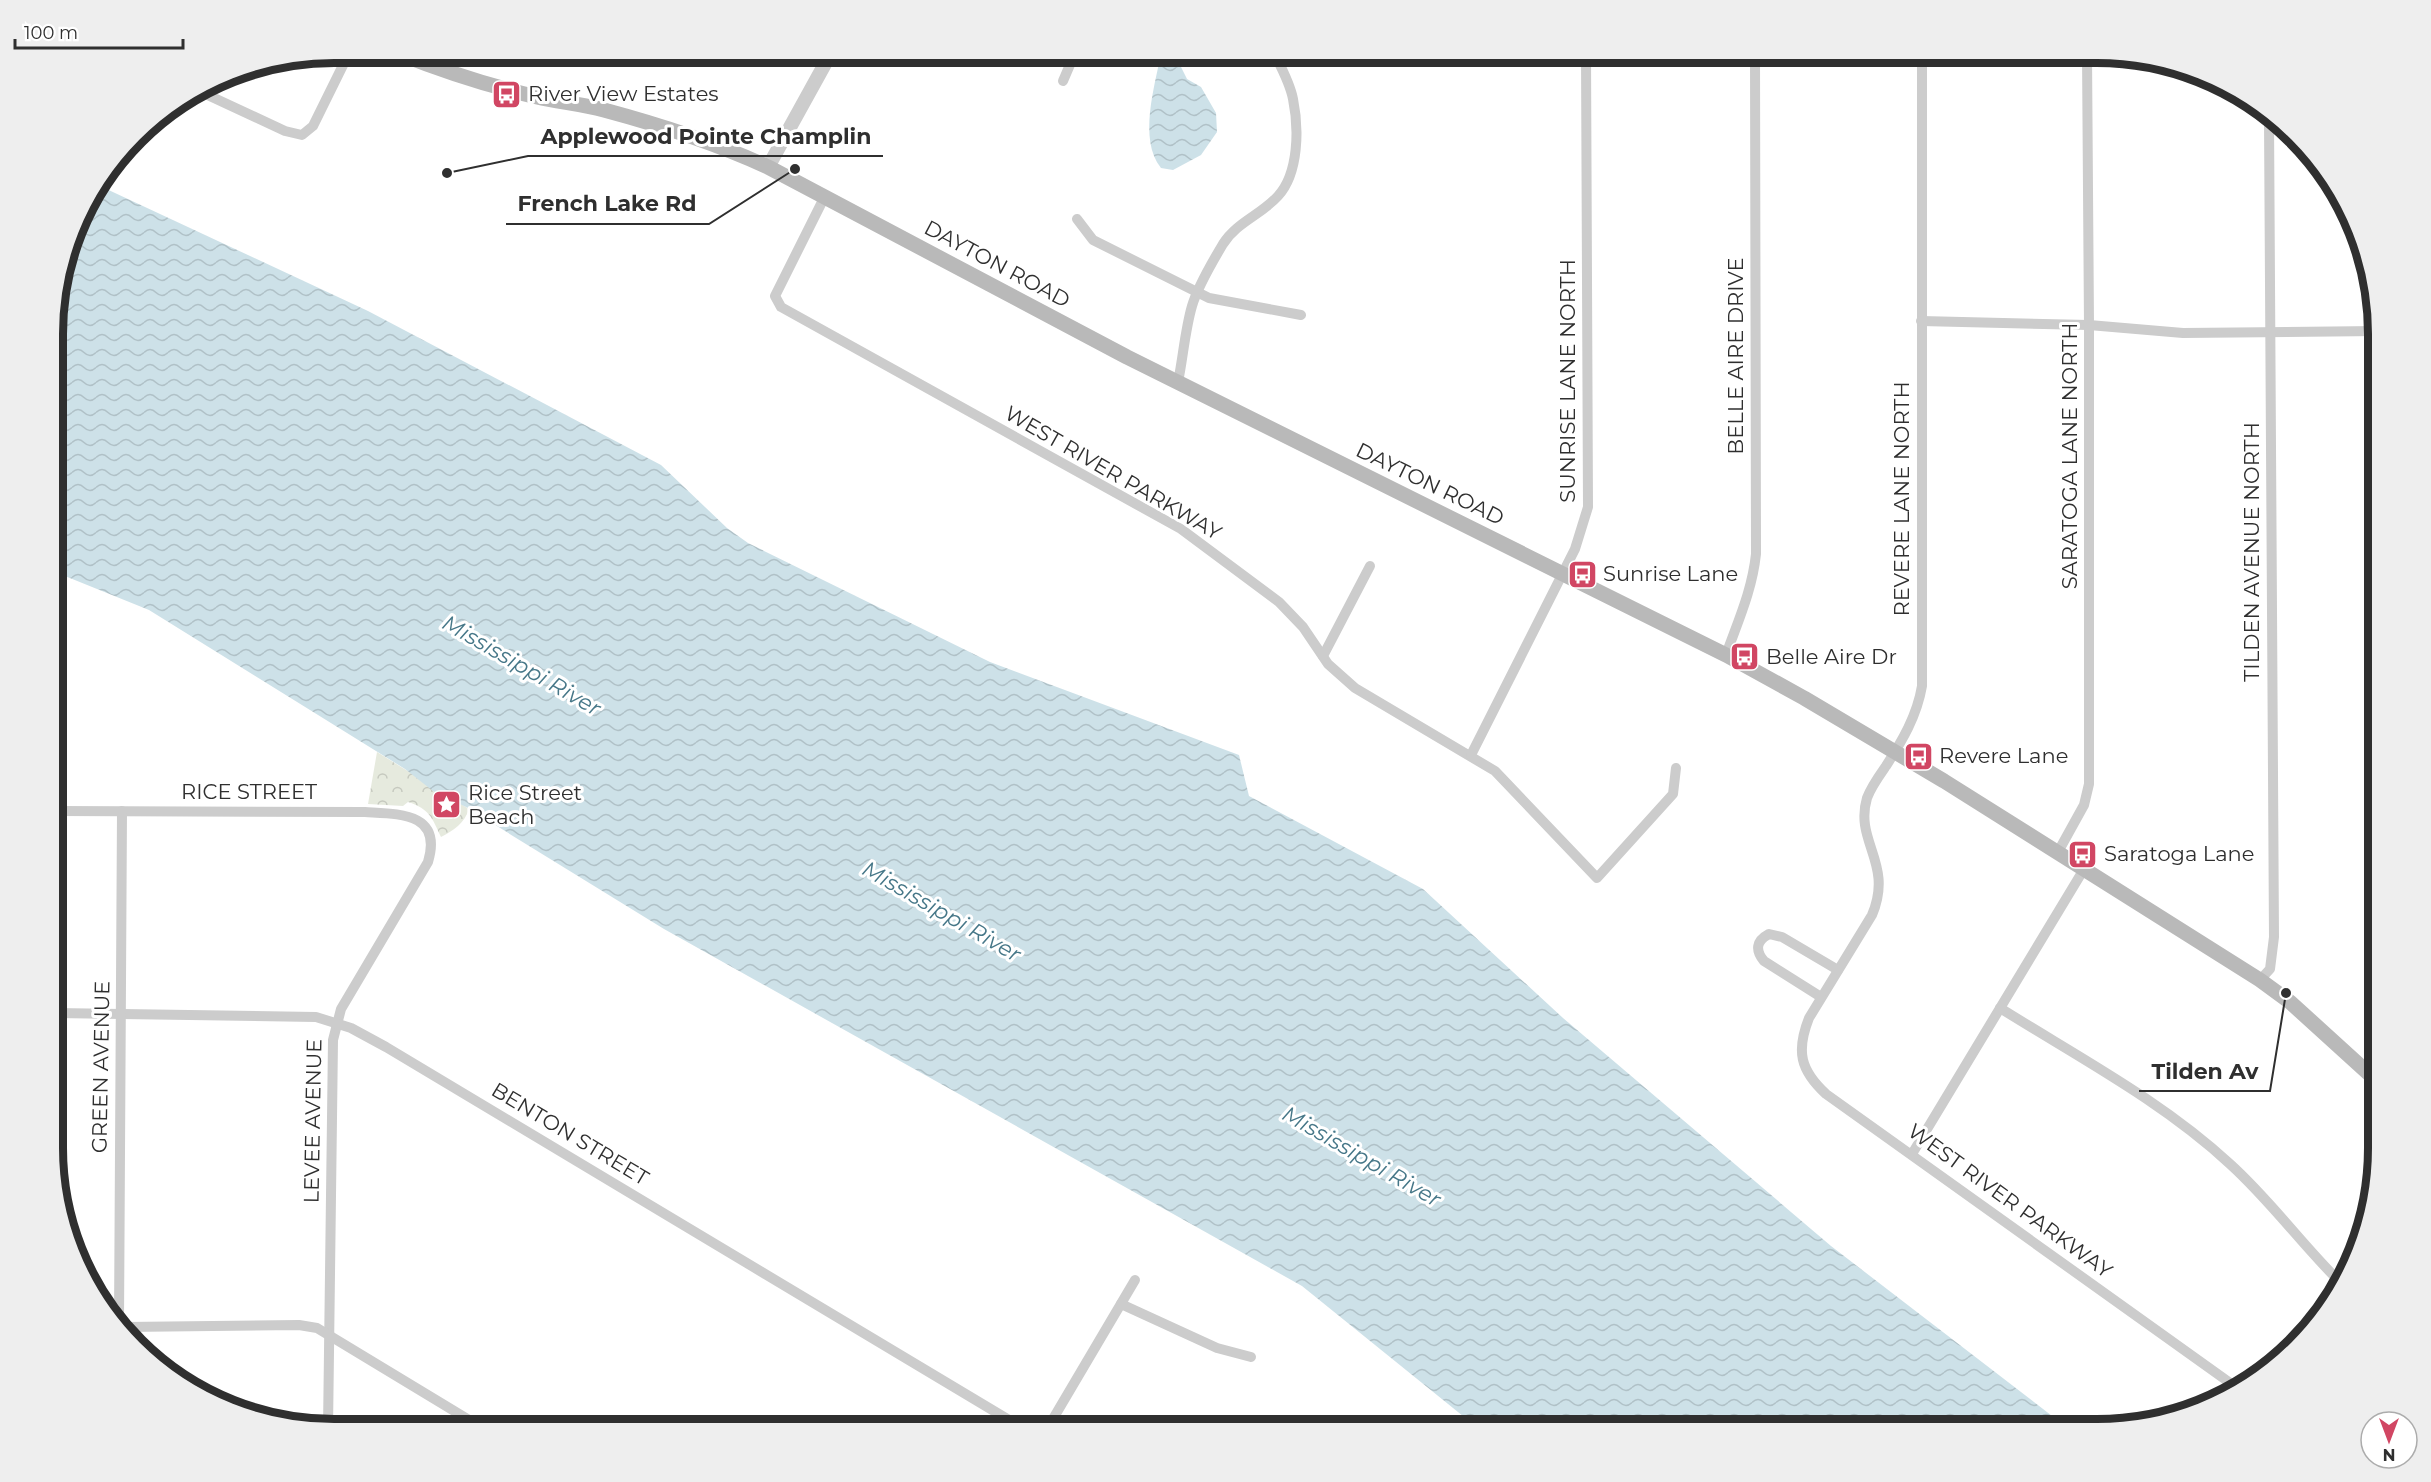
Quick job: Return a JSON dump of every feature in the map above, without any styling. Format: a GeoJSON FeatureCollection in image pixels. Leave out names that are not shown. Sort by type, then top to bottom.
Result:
{"type":"FeatureCollection","features":[{"type":"Feature","properties":{"kind":"main road","name":"DAYTON ROAD"},"geometry":{"type":"LineString","coordinates":[[425,63],[486,84],[654,124],[712,143],[768,167],[1178,382],[1726,655],[1895,751],[2260,980],[2298,1009],[2368,1073]]}},
{"type":"Feature","properties":{"kind":"street"},"geometry":{"type":"LineString","coordinates":[[207,95],[285,131],[302,135],[313,126],[344,63]]}},
{"type":"Feature","properties":{"kind":"street"},"geometry":{"type":"LineString","coordinates":[[768,167],[825,63]]}},
{"type":"Feature","properties":{"kind":"street"},"geometry":{"type":"LineString","coordinates":[[1063,81],[1070,63]]}},
{"type":"Feature","properties":{"kind":"street"},"geometry":{"type":"LineString","coordinates":[[1178,382],[1192,305],[1230,234],[1279,195],[1288,180],[1293,164],[1295,115],[1293,99],[1278,63]]}},
{"type":"Feature","properties":{"kind":"street","name":"SUNRISE LANE NORTH"},"geometry":{"type":"LineString","coordinates":[[1471,755],[1575,549],[1584,526],[1589,485],[1586,63]]}},
{"type":"Feature","properties":{"kind":"street","name":"BELLE AIRE DRIVE"},"geometry":{"type":"LineString","coordinates":[[1726,655],[1748,599],[1754,577],[1756,554],[1755,63]]}},
{"type":"Feature","properties":{"kind":"street","name":"REVERE LANE NORTH"},"geometry":{"type":"LineString","coordinates":[[1809,1018],[1879,900],[1881,884],[1879,869],[1865,830],[1868,798],[1911,724],[1922,686],[1922,63]]}},
{"type":"Feature","properties":{"kind":"street","name":"SARATOGA LANE NORTH"},"geometry":{"type":"LineString","coordinates":[[2058,852],[2084,805],[2089,784],[2090,325],[2087,63]]}},
{"type":"Feature","properties":{"kind":"street","name":"TILDEN AVENUE NORTH"},"geometry":{"type":"LineString","coordinates":[[2260,980],[2270,969],[2274,937],[2269,125]]}},
{"type":"Feature","properties":{"kind":"street","name":"WEST RIVER PARKWAY"},"geometry":{"type":"LineString","coordinates":[[825,196],[775,296],[781,307],[1181,529],[1279,602],[1303,627],[1323,657],[1338,674],[1355,688],[1495,771],[1597,878],[1673,794],[1676,768]]}},
{"type":"Feature","properties":{"kind":"street"},"geometry":{"type":"LineString","coordinates":[[1077,219],[1093,240],[1199,293],[1226,302],[1300,315]]}},
{"type":"Feature","properties":{"kind":"street"},"geometry":{"type":"LineString","coordinates":[[1921,321],[2090,325],[2183,333],[2368,331]]}},
{"type":"Feature","properties":{"kind":"street"},"geometry":{"type":"LineString","coordinates":[[1323,657],[1370,566]]}},
{"type":"Feature","properties":{"kind":"street","name":"RICE STREET"},"geometry":{"type":"LineString","coordinates":[[63,811],[404,814],[416,818],[431,840]]}},
{"type":"Feature","properties":{"kind":"street","name":"GREEN AVENUE"},"geometry":{"type":"LineString","coordinates":[[119,1313],[122,812]]}},
{"type":"Feature","properties":{"kind":"street","name":"LEVEE AVENUE"},"geometry":{"type":"LineString","coordinates":[[328,1419],[330,1091],[336,1022],[358,977],[428,862],[432,850],[431,840]]}},
{"type":"Feature","properties":{"kind":"street"},"geometry":{"type":"LineString","coordinates":[[1912,1154],[2084,869]]}},
{"type":"Feature","properties":{"kind":"street"},"geometry":{"type":"LineString","coordinates":[[1821,997],[1764,961],[1757,947],[1760,939],[1769,934],[1782,937],[1838,970]]}},
{"type":"Feature","properties":{"kind":"street"},"geometry":{"type":"LineString","coordinates":[[2000,1008],[2191,1131],[2231,1164],[2335,1277]]}},
{"type":"Feature","properties":{"kind":"street","name":"BENTON STREET"},"geometry":{"type":"LineString","coordinates":[[63,1013],[316,1017],[336,1022],[387,1047],[1007,1419]]}},
{"type":"Feature","properties":{"kind":"street","name":"WEST RIVER PARKWAY"},"geometry":{"type":"LineString","coordinates":[[1809,1018],[1803,1034],[1801,1051],[1805,1068],[1813,1082],[1826,1094],[2231,1384]]}},
{"type":"Feature","properties":{"kind":"street"},"geometry":{"type":"LineString","coordinates":[[1053,1419],[1136,1280]]}},
{"type":"Feature","properties":{"kind":"street"},"geometry":{"type":"LineString","coordinates":[[1121,1304],[1217,1348],[1251,1357]]}},
{"type":"Feature","properties":{"kind":"street"},"geometry":{"type":"LineString","coordinates":[[130,1327],[299,1325],[317,1328],[466,1419]]}},
{"type":"Feature","properties":{"kind":"green space"},"geometry":{"type":"Polygon","coordinates":[[[377,752],[469,809],[461,823],[441,837],[426,811],[415,805],[408,802],[403,806],[368,804],[377,752]]]}},
{"type":"Feature","properties":{"kind":"water"},"geometry":{"type":"Polygon","coordinates":[[[1159,63],[1179,63],[1187,79],[1201,87],[1216,113],[1217,132],[1201,155],[1173,170],[1161,168],[1150,142],[1152,96],[1159,63]]]}},
{"type":"Feature","properties":{"kind":"water","name":"Mississippi River"},"geometry":{"type":"Polygon","coordinates":[[[106,189],[368,311],[661,465],[727,528],[748,543],[990,662],[1239,755],[1249,796],[1423,889],[1563,1018],[1831,1246],[2056,1419],[1467,1419],[1302,1286],[664,929],[466,807],[433,791],[405,769],[149,610],[63,575],[65,299],[77,247],[91,214],[106,189]]]}},
{"type":"Feature","properties":{"kind":"place","name":"River View Estates"},"geometry":{"type":"Point","coordinates":[507,94]}},
{"type":"Feature","properties":{"kind":"place","name":"French Lake Rd"},"geometry":{"type":"Point","coordinates":[795,169]}},
{"type":"Feature","properties":{"kind":"place","name":"Applewood Pointe Champlin"},"geometry":{"type":"Point","coordinates":[447,173]}},
{"type":"Feature","properties":{"kind":"place","name":"Sunrise Lane"},"geometry":{"type":"Point","coordinates":[1582,574]}},
{"type":"Feature","properties":{"kind":"place","name":"Belle Aire Dr"},"geometry":{"type":"Point","coordinates":[1745,657]}},
{"type":"Feature","properties":{"kind":"place","name":"Revere Lane"},"geometry":{"type":"Point","coordinates":[1918,756]}},
{"type":"Feature","properties":{"kind":"place","name":"Rice Street Beach"},"geometry":{"type":"Point","coordinates":[447,805]}},
{"type":"Feature","properties":{"kind":"place","name":"Saratoga Lane"},"geometry":{"type":"Point","coordinates":[2083,854]}},
{"type":"Feature","properties":{"kind":"place","name":"Tilden Av"},"geometry":{"type":"Point","coordinates":[2286,993]}}]}
